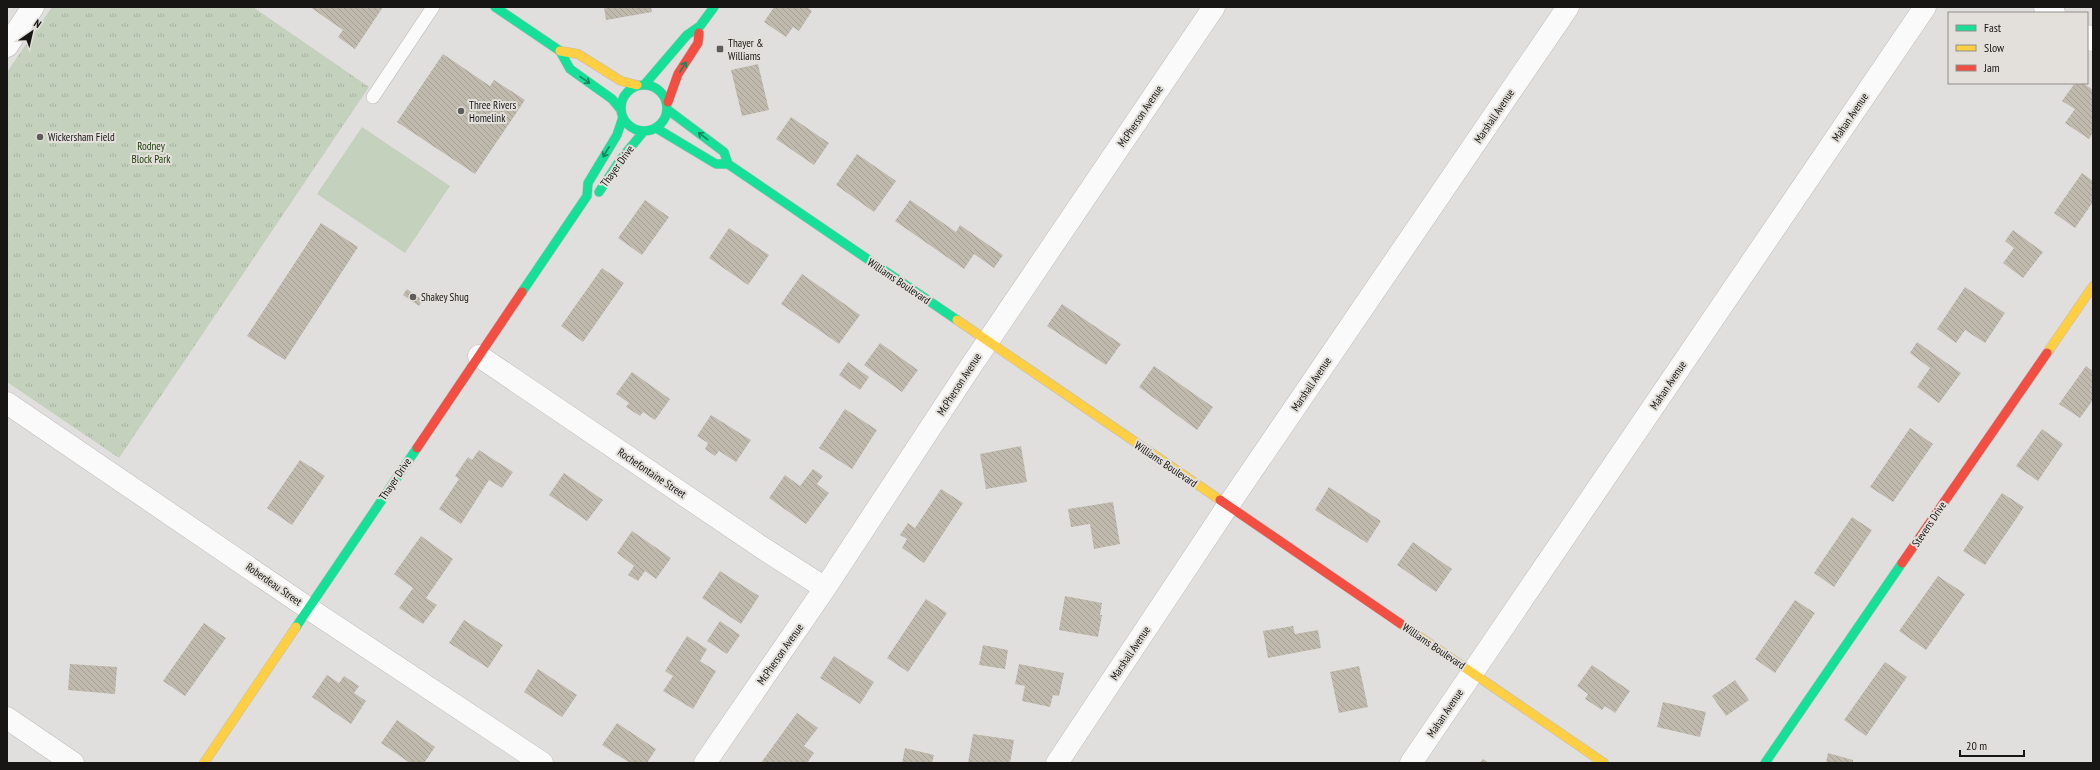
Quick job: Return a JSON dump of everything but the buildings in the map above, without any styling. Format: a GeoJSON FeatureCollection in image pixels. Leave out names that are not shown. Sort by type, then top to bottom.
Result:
{"type":"FeatureCollection","features":[{"type":"Feature","properties":{"kind":"street"},"geometry":{"type":"LineString","coordinates":[[7,46],[33,7]]}},
{"type":"Feature","properties":{"kind":"street"},"geometry":{"type":"LineString","coordinates":[[495,7],[560,52],[570,69],[612,99],[634,129],[644,131],[656,128],[662,124],[678,74],[698,43],[700,26]]}},
{"type":"Feature","properties":{"kind":"street"},"geometry":{"type":"LineString","coordinates":[[622,114],[624,95],[641,85],[687,35],[700,26],[714,7]]}},
{"type":"Feature","properties":{"kind":"street","name":"McPherson Avenue"},"geometry":{"type":"LineString","coordinates":[[705,763],[826,588],[987,342],[1214,7]]}},
{"type":"Feature","properties":{"kind":"street","name":"Marshall Avenue"},"geometry":{"type":"LineString","coordinates":[[1057,763],[1228,507],[1568,7]]}},
{"type":"Feature","properties":{"kind":"street","name":"Mahan Avenue"},"geometry":{"type":"LineString","coordinates":[[1411,763],[1925,7]]}},
{"type":"Feature","properties":{"kind":"street"},"geometry":{"type":"LineString","coordinates":[[560,52],[578,54],[621,81],[659,89],[668,106]]}},
{"type":"Feature","properties":{"kind":"street","name":"Williams Boulevard"},"geometry":{"type":"LineString","coordinates":[[668,106],[724,152],[728,164]]}},
{"type":"Feature","properties":{"kind":"street","name":"Thayer Drive"},"geometry":{"type":"LineString","coordinates":[[204,763],[587,196],[588,183],[616,135],[622,114]]}},
{"type":"Feature","properties":{"kind":"street","name":"Williams Boulevard"},"geometry":{"type":"LineString","coordinates":[[656,128],[716,164],[728,164],[1604,763]]}},
{"type":"Feature","properties":{"kind":"street","name":"Thayer Drive"},"geometry":{"type":"LineString","coordinates":[[587,196],[599,192],[621,159],[644,131]]}},
{"type":"Feature","properties":{"kind":"street","name":"Stevens Drive"},"geometry":{"type":"LineString","coordinates":[[1765,763],[2093,286]]}},
{"type":"Feature","properties":{"kind":"street","name":"Rochefontaine Street"},"geometry":{"type":"LineString","coordinates":[[479,356],[761,547],[826,588]]}},
{"type":"Feature","properties":{"kind":"street","name":"Roberdeau Street"},"geometry":{"type":"LineString","coordinates":[[7,403],[308,608],[542,763]]}},
{"type":"Feature","properties":{"kind":"street"},"geometry":{"type":"LineString","coordinates":[[7,718],[73,763]]}},
{"type":"Feature","properties":{"kind":"lane"},"geometry":{"type":"LineString","coordinates":[[373,97],[433,7]]}},
{"type":"Feature","properties":{"kind":"green space","name":"Rodney Block Park"},"geometry":{"type":"Polygon","coordinates":[[[52,7],[253,7],[369,87],[119,458],[7,382],[7,72],[52,7]]]}},
{"type":"Feature","properties":{"kind":"green space"},"geometry":{"type":"Polygon","coordinates":[[[362,127],[450,186],[405,253],[317,194],[362,127]]]}},
{"type":"Feature","properties":{"kind":"traffic: fast"},"geometry":{"type":"LineString","coordinates":[[495,7],[560,51],[570,69],[612,99],[621,110]]}},
{"type":"Feature","properties":{"kind":"traffic: fast"},"geometry":{"type":"LineString","coordinates":[[645,84],[687,35],[700,26],[714,7]]}},
{"type":"Feature","properties":{"kind":"traffic: fast"},"geometry":{"type":"LineString","coordinates":[[639,85],[649,85],[661,91],[666,99],[667,108],[666,117],[661,125],[653,130],[639,131],[631,128],[624,121],[621,113],[621,103],[624,95],[631,88],[639,85]]}},
{"type":"Feature","properties":{"kind":"traffic: fast"},"geometry":{"type":"LineString","coordinates":[[668,110],[724,152],[728,164]]}},
{"type":"Feature","properties":{"kind":"traffic: fast"},"geometry":{"type":"LineString","coordinates":[[522,292],[587,196],[588,183],[617,135],[623,117]]}},
{"type":"Feature","properties":{"kind":"traffic: fast"},"geometry":{"type":"LineString","coordinates":[[656,128],[716,164],[728,164],[957,320]]}},
{"type":"Feature","properties":{"kind":"traffic: fast"},"geometry":{"type":"LineString","coordinates":[[599,192],[621,159],[644,131]]}},
{"type":"Feature","properties":{"kind":"traffic: fast"},"geometry":{"type":"LineString","coordinates":[[296,627],[417,448]]}},
{"type":"Feature","properties":{"kind":"traffic: fast"},"geometry":{"type":"LineString","coordinates":[[1765,763],[1902,563]]}},
{"type":"Feature","properties":{"kind":"traffic: slow"},"geometry":{"type":"LineString","coordinates":[[560,51],[578,54],[621,81],[637,85]]}},
{"type":"Feature","properties":{"kind":"traffic: slow"},"geometry":{"type":"LineString","coordinates":[[2047,353],[2093,286]]}},
{"type":"Feature","properties":{"kind":"traffic: slow"},"geometry":{"type":"LineString","coordinates":[[957,320],[1220,500]]}},
{"type":"Feature","properties":{"kind":"traffic: slow"},"geometry":{"type":"LineString","coordinates":[[1401,624],[1604,763]]}},
{"type":"Feature","properties":{"kind":"traffic: slow"},"geometry":{"type":"LineString","coordinates":[[204,763],[296,627]]}},
{"type":"Feature","properties":{"kind":"traffic: jam"},"geometry":{"type":"LineString","coordinates":[[668,102],[678,74],[698,43],[699,33]]}},
{"type":"Feature","properties":{"kind":"traffic: jam"},"geometry":{"type":"LineString","coordinates":[[417,448],[522,292]]}},
{"type":"Feature","properties":{"kind":"traffic: jam"},"geometry":{"type":"LineString","coordinates":[[1902,563],[2047,353]]}},
{"type":"Feature","properties":{"kind":"traffic: jam"},"geometry":{"type":"LineString","coordinates":[[1220,500],[1401,624]]}},
{"type":"Feature","properties":{"kind":"place","name":"Thayer & Williams"},"geometry":{"type":"Point","coordinates":[720,49]}},
{"type":"Feature","properties":{"kind":"place","name":"Three Rivers Homelink"},"geometry":{"type":"Point","coordinates":[461,111]}},
{"type":"Feature","properties":{"kind":"place","name":"Wickersham Field"},"geometry":{"type":"Point","coordinates":[40,137]}},
{"type":"Feature","properties":{"kind":"place","name":"Shakey Shug"},"geometry":{"type":"Point","coordinates":[413,297]}}]}
